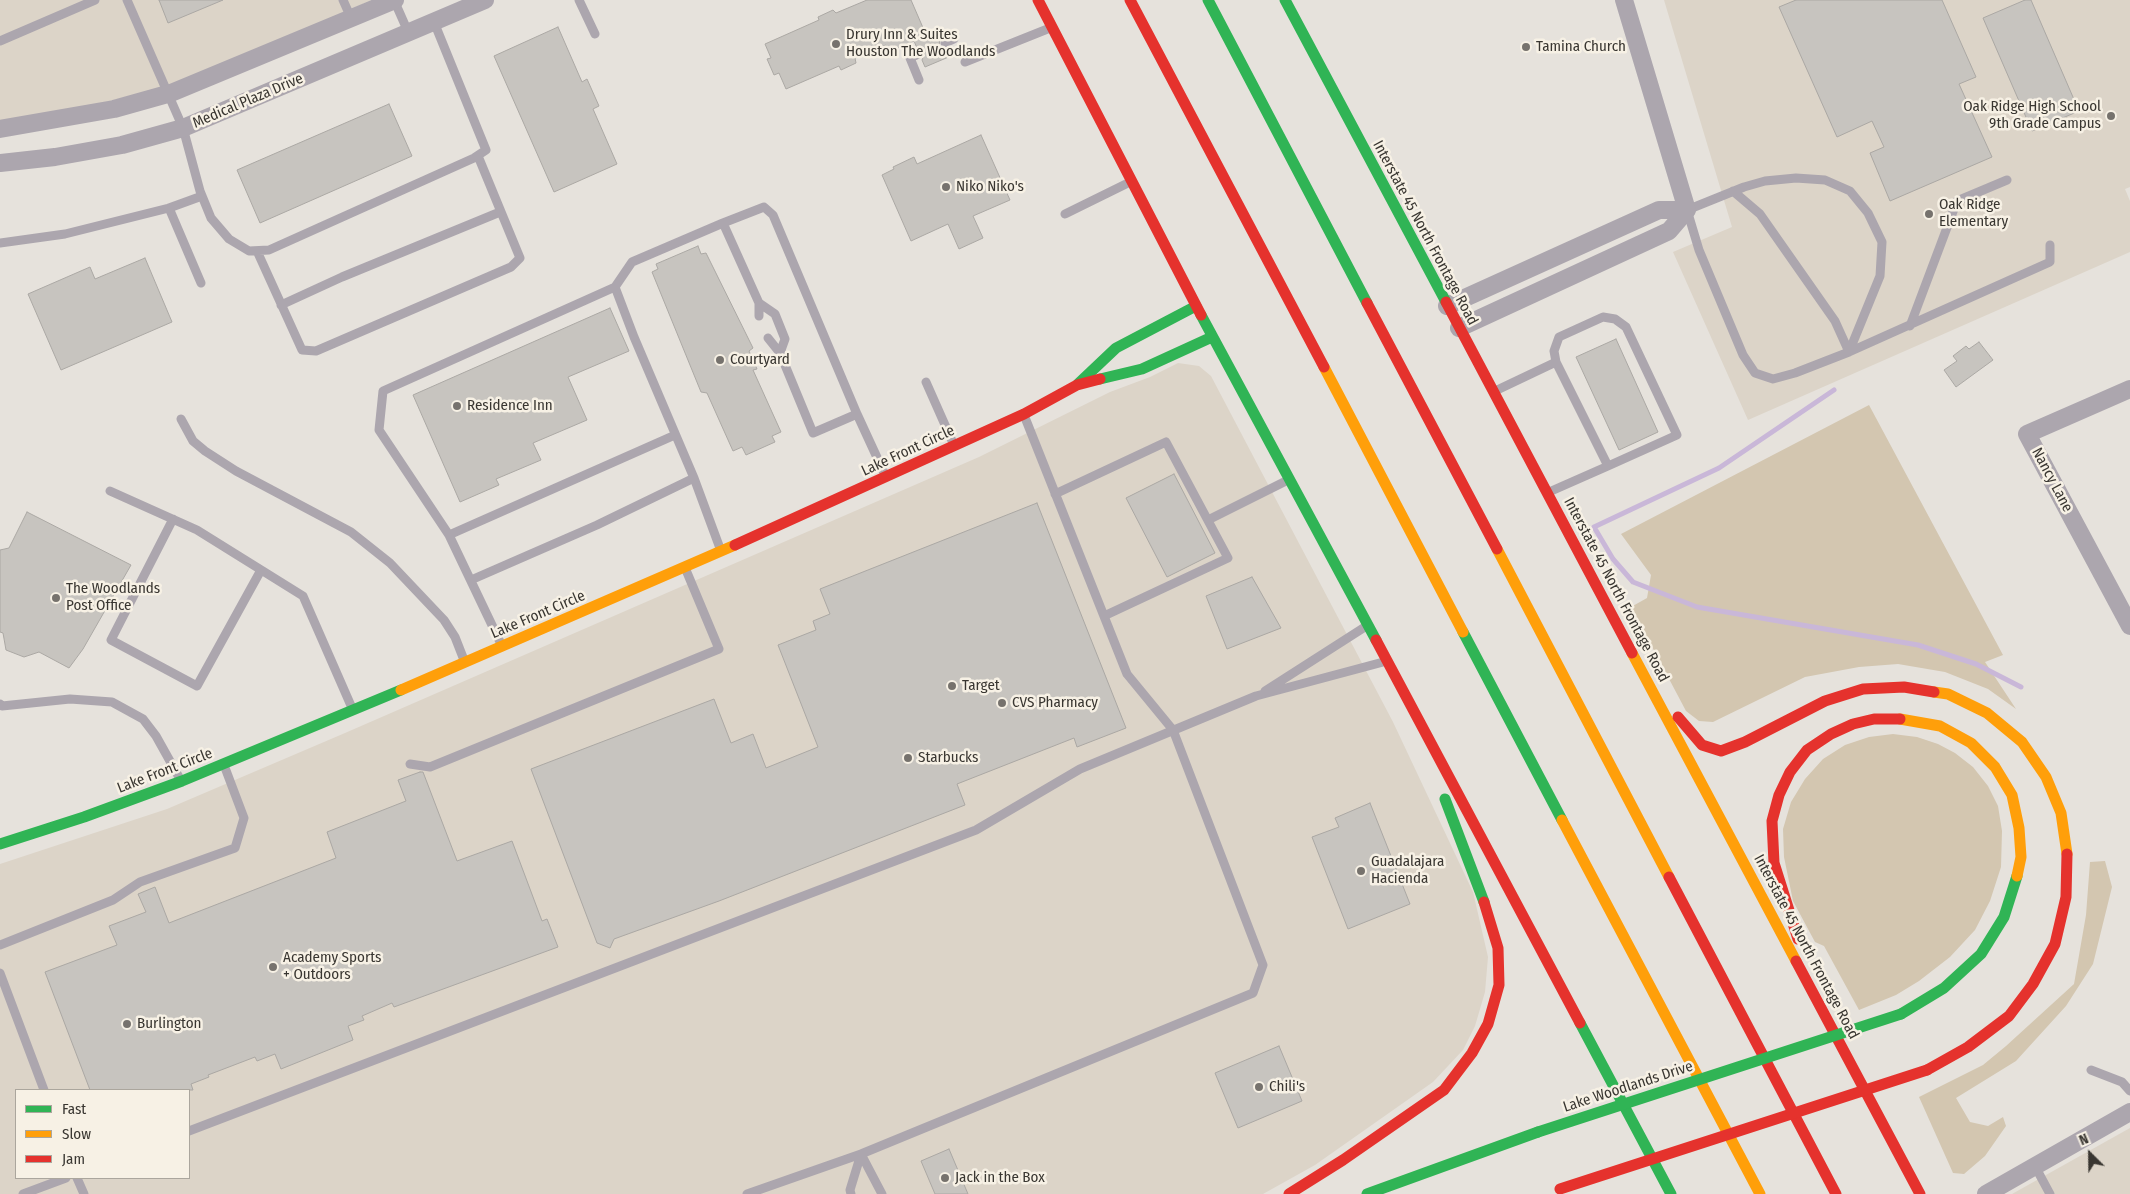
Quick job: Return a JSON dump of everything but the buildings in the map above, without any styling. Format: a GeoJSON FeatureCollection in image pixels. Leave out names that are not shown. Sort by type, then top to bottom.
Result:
{"type":"FeatureCollection","features":[{"type":"Feature","properties":{"kind":"main road"},"geometry":{"type":"LineString","coordinates":[[1038,0],[1212,337],[1368,625],[1670,1194]]}},
{"type":"Feature","properties":{"kind":"main road"},"geometry":{"type":"LineString","coordinates":[[1130,0],[1760,1194]]}},
{"type":"Feature","properties":{"kind":"main road"},"geometry":{"type":"LineString","coordinates":[[1208,0],[1836,1194]]}},
{"type":"Feature","properties":{"kind":"main road","name":"Interstate 45 North Frontage Road"},"geometry":{"type":"LineString","coordinates":[[1285,0],[1920,1194]]}},
{"type":"Feature","properties":{"kind":"main road","name":"Lake Front Circle"},"geometry":{"type":"LineString","coordinates":[[0,844],[84,817],[182,781],[465,663],[684,568],[1024,414],[1076,385],[1116,348],[1196,306]]}},
{"type":"Feature","properties":{"kind":"main road","name":"Lake Front Circle"},"geometry":{"type":"LineString","coordinates":[[1076,385],[1142,369],[1212,337]]}},
{"type":"Feature","properties":{"kind":"main road"},"geometry":{"type":"LineString","coordinates":[[1545,1194],[1904,1079],[1927,1070],[1968,1047],[2009,1016],[2034,984],[2055,944],[2066,897],[2068,859],[2061,814],[2046,777],[2022,742],[1988,714],[1948,694],[1904,687],[1863,689],[1825,700],[1745,742],[1721,751],[1702,745],[1646,678]]}},
{"type":"Feature","properties":{"kind":"main road"},"geometry":{"type":"LineString","coordinates":[[1289,1194],[1343,1160],[1444,1090],[1472,1053],[1488,1024],[1499,985],[1498,948],[1487,909],[1411,708]]}},
{"type":"Feature","properties":{"kind":"main road","name":"Lake Woodlands Drive"},"geometry":{"type":"LineString","coordinates":[[1368,1194],[1538,1132],[1901,1014],[1944,988],[1981,954],[2004,917],[2016,884],[2021,857],[2019,828],[2012,795],[1995,767],[1971,743],[1940,726],[1908,719],[1874,719],[1853,724],[1831,734],[1807,750],[1790,772],[1779,795],[1772,822],[1774,862],[1818,1002]]}},
{"type":"Feature","properties":{"kind":"street"},"geometry":{"type":"LineString","coordinates":[[0,129],[114,109],[167,95],[395,0]]}},
{"type":"Feature","properties":{"kind":"street","name":"Medical Plaza Drive"},"geometry":{"type":"LineString","coordinates":[[0,163],[55,157],[122,145],[183,128],[409,34],[485,0]]}},
{"type":"Feature","properties":{"kind":"street"},"geometry":{"type":"LineString","coordinates":[[1624,0],[1687,210]]}},
{"type":"Feature","properties":{"kind":"street"},"geometry":{"type":"LineString","coordinates":[[1447,306],[1659,210],[1687,210]]}},
{"type":"Feature","properties":{"kind":"street"},"geometry":{"type":"LineString","coordinates":[[1459,328],[1669,231],[1687,210]]}},
{"type":"Feature","properties":{"kind":"street","name":"Nancy Lane"},"geometry":{"type":"LineString","coordinates":[[2130,389],[2027,434],[2130,626]]}},
{"type":"Feature","properties":{"kind":"street"},"geometry":{"type":"LineString","coordinates":[[1986,1194],[2129,1115]]}},
{"type":"Feature","properties":{"kind":"lane"},"geometry":{"type":"LineString","coordinates":[[0,42],[95,0]]}},
{"type":"Feature","properties":{"kind":"lane"},"geometry":{"type":"LineString","coordinates":[[127,0],[183,128],[202,196],[211,218],[228,239],[249,251],[269,250],[478,156],[486,150],[434,22]]}},
{"type":"Feature","properties":{"kind":"lane"},"geometry":{"type":"LineString","coordinates":[[343,0],[351,18]]}},
{"type":"Feature","properties":{"kind":"lane"},"geometry":{"type":"LineString","coordinates":[[395,0],[409,34]]}},
{"type":"Feature","properties":{"kind":"lane"},"geometry":{"type":"LineString","coordinates":[[579,0],[595,34]]}},
{"type":"Feature","properties":{"kind":"lane"},"geometry":{"type":"LineString","coordinates":[[965,62],[1052,27]]}},
{"type":"Feature","properties":{"kind":"lane"},"geometry":{"type":"LineString","coordinates":[[945,43],[954,39]]}},
{"type":"Feature","properties":{"kind":"lane"},"geometry":{"type":"LineString","coordinates":[[919,54],[910,58],[919,80]]}},
{"type":"Feature","properties":{"kind":"lane"},"geometry":{"type":"LineString","coordinates":[[257,251],[302,350],[316,351],[511,267],[520,258],[478,156]]}},
{"type":"Feature","properties":{"kind":"lane"},"geometry":{"type":"LineString","coordinates":[[1849,352],[1880,276],[1882,242],[1868,213],[1850,192],[1825,180],[1796,178],[1765,181],[1733,191],[1687,210],[1699,250],[1743,355],[1755,373],[1773,379],[1795,373],[1849,352],[2050,262],[2050,245]]}},
{"type":"Feature","properties":{"kind":"lane"},"geometry":{"type":"LineString","coordinates":[[1065,214],[1132,180]]}},
{"type":"Feature","properties":{"kind":"lane"},"geometry":{"type":"LineString","coordinates":[[1910,326],[1958,201],[2007,180]]}},
{"type":"Feature","properties":{"kind":"lane"},"geometry":{"type":"LineString","coordinates":[[1733,191],[1760,214],[1766,222],[1835,321],[1849,352]]}},
{"type":"Feature","properties":{"kind":"lane"},"geometry":{"type":"LineString","coordinates":[[1,242],[65,234],[169,208],[202,196]]}},
{"type":"Feature","properties":{"kind":"lane"},"geometry":{"type":"LineString","coordinates":[[502,647],[449,535],[379,430],[383,391],[614,287],[632,262],[764,207],[773,215],[857,414],[886,477]]}},
{"type":"Feature","properties":{"kind":"lane"},"geometry":{"type":"LineString","coordinates":[[169,208],[200,283]]}},
{"type":"Feature","properties":{"kind":"lane"},"geometry":{"type":"LineString","coordinates":[[281,305],[342,277],[500,212]]}},
{"type":"Feature","properties":{"kind":"lane"},"geometry":{"type":"LineString","coordinates":[[723,223],[759,303],[759,316]]}},
{"type":"Feature","properties":{"kind":"lane"},"geometry":{"type":"LineString","coordinates":[[614,287],[694,478],[721,551]]}},
{"type":"Feature","properties":{"kind":"lane"},"geometry":{"type":"LineString","coordinates":[[759,303],[775,314],[785,339],[780,353]]}},
{"type":"Feature","properties":{"kind":"lane"},"geometry":{"type":"LineString","coordinates":[[1547,493],[1608,466],[1678,435],[1626,327],[1615,319],[1603,317],[1559,337],[1554,351],[1556,362],[1608,466]]}},
{"type":"Feature","properties":{"kind":"lane"},"geometry":{"type":"LineString","coordinates":[[768,338],[780,353],[813,433],[857,414]]}},
{"type":"Feature","properties":{"kind":"lane"},"geometry":{"type":"LineString","coordinates":[[1492,392],[1556,362]]}},
{"type":"Feature","properties":{"kind":"lane"},"geometry":{"type":"LineString","coordinates":[[926,382],[954,446]]}},
{"type":"Feature","properties":{"kind":"lane"},"geometry":{"type":"LineString","coordinates":[[747,1194],[861,1154],[1253,993],[1263,965],[1173,730],[1127,674],[1024,414]]}},
{"type":"Feature","properties":{"kind":"lane"},"geometry":{"type":"LineString","coordinates":[[181,419],[193,441],[205,451],[236,471],[351,532],[390,563],[444,620],[455,636],[465,663]]}},
{"type":"Feature","properties":{"kind":"lane"},"geometry":{"type":"LineString","coordinates":[[449,535],[675,435]]}},
{"type":"Feature","properties":{"kind":"lane"},"geometry":{"type":"LineString","coordinates":[[1056,494],[1166,442],[1228,558],[1104,616]]}},
{"type":"Feature","properties":{"kind":"lane"},"geometry":{"type":"LineString","coordinates":[[471,580],[597,525],[694,478]]}},
{"type":"Feature","properties":{"kind":"lane"},"geometry":{"type":"LineString","coordinates":[[1208,520],[1288,480]]}},
{"type":"Feature","properties":{"kind":"lane"},"geometry":{"type":"LineString","coordinates":[[110,491],[196,530],[304,596],[353,710]]}},
{"type":"Feature","properties":{"kind":"lane"},"geometry":{"type":"LineString","coordinates":[[173,519],[110,640],[197,686],[262,570]]}},
{"type":"Feature","properties":{"kind":"lane"},"geometry":{"type":"LineString","coordinates":[[410,764],[430,767],[719,649],[684,568]]}},
{"type":"Feature","properties":{"kind":"lane"},"geometry":{"type":"LineString","coordinates":[[1256,696],[1368,625]]}},
{"type":"Feature","properties":{"kind":"lane"},"geometry":{"type":"LineString","coordinates":[[190,1131],[976,830],[1080,769],[1256,696],[1387,661]]}},
{"type":"Feature","properties":{"kind":"lane"},"geometry":{"type":"LineString","coordinates":[[0,704],[2,706],[70,699],[112,702],[143,718],[156,736],[182,781]]}},
{"type":"Feature","properties":{"kind":"lane"},"geometry":{"type":"LineString","coordinates":[[0,945],[113,900],[140,882],[235,848],[244,818],[223,764]]}},
{"type":"Feature","properties":{"kind":"lane"},"geometry":{"type":"LineString","coordinates":[[0,973],[44,1089]]}},
{"type":"Feature","properties":{"kind":"lane"},"geometry":{"type":"LineString","coordinates":[[2091,1070],[2122,1082],[2130,1091]]}},
{"type":"Feature","properties":{"kind":"lane"},"geometry":{"type":"LineString","coordinates":[[852,1194],[850,1190],[861,1154]]}},
{"type":"Feature","properties":{"kind":"lane"},"geometry":{"type":"LineString","coordinates":[[861,1154],[882,1194]]}},
{"type":"Feature","properties":{"kind":"lane"},"geometry":{"type":"LineString","coordinates":[[2036,1166],[2050,1194]]}},
{"type":"Feature","properties":{"kind":"lane"},"geometry":{"type":"LineString","coordinates":[[23,1194],[63,1179]]}},
{"type":"Feature","properties":{"kind":"lane"},"geometry":{"type":"LineString","coordinates":[[77,1179],[84,1194]]}},
{"type":"Feature","properties":{"kind":"shaded area"},"geometry":{"type":"Polygon","coordinates":[[[0,0],[372,0],[185,81],[84,108],[0,121],[0,0]]]}},
{"type":"Feature","properties":{"kind":"shaded area","name":"Oak Ridge Elementary"},"geometry":{"type":"Polygon","coordinates":[[[1664,0],[2130,0],[2130,187],[2125,189],[2130,201],[2130,252],[1748,420],[1673,252],[1732,227],[1664,0]]]}},
{"type":"Feature","properties":{"kind":"shaded area"},"geometry":{"type":"Polygon","coordinates":[[[1178,363],[1199,366],[1211,376],[1393,722],[1473,892],[1488,957],[1485,992],[1475,1026],[1463,1050],[1433,1082],[1315,1165],[1263,1194],[0,1194],[0,864],[167,809],[979,457],[1110,392],[1150,377],[1178,363]]]}},
{"type":"Feature","properties":{"kind":"shaded area"},"geometry":{"type":"Polygon","coordinates":[[[1869,405],[2003,655],[1985,662],[2016,709],[1988,689],[1945,672],[1898,664],[1859,667],[1805,677],[1713,722],[1699,721],[1686,711],[1631,607],[1647,598],[1651,575],[1621,534],[1869,405]]]}},
{"type":"Feature","properties":{"kind":"shaded area"},"geometry":{"type":"Polygon","coordinates":[[[1893,734],[1917,737],[1938,744],[1955,753],[1973,767],[1988,786],[1998,806],[2002,831],[2001,867],[1990,901],[1975,930],[1950,957],[1919,981],[1896,995],[1859,1010],[1824,946],[1815,942],[1793,901],[1784,857],[1783,829],[1791,802],[1805,779],[1823,759],[1845,745],[1869,737],[1893,734]]]}},
{"type":"Feature","properties":{"kind":"shaded area"},"geometry":{"type":"Polygon","coordinates":[[[2105,861],[2112,887],[2093,964],[2066,1006],[2016,1061],[1956,1098],[1970,1122],[1988,1126],[2003,1117],[2006,1126],[1985,1156],[1964,1174],[1953,1173],[1919,1097],[1983,1065],[2074,984],[2086,915],[2090,862],[2105,861]]]}},
{"type":"Feature","properties":{"kind":"shaded area"},"geometry":{"type":"Polygon","coordinates":[[[2130,1128],[2130,1194],[2012,1194],[2130,1128]]]}},
{"type":"Feature","properties":{"kind":"waterway"},"geometry":{"type":"LineString","coordinates":[[1834,390],[1719,468],[1594,527],[1613,559],[1633,582],[1697,607],[1918,645],[1976,664],[2021,687]]}},
{"type":"Feature","properties":{"kind":"traffic: fast"},"geometry":{"type":"LineString","coordinates":[[1208,0],[1367,303]]}},
{"type":"Feature","properties":{"kind":"traffic: fast"},"geometry":{"type":"LineString","coordinates":[[1285,0],[1446,302]]}},
{"type":"Feature","properties":{"kind":"traffic: fast"},"geometry":{"type":"LineString","coordinates":[[1078,384],[1116,348],[1196,306]]}},
{"type":"Feature","properties":{"kind":"traffic: fast"},"geometry":{"type":"LineString","coordinates":[[1201,315],[1376,640]]}},
{"type":"Feature","properties":{"kind":"traffic: fast"},"geometry":{"type":"LineString","coordinates":[[1100,379],[1142,369],[1212,337]]}},
{"type":"Feature","properties":{"kind":"traffic: fast"},"geometry":{"type":"LineString","coordinates":[[1463,632],[1562,820]]}},
{"type":"Feature","properties":{"kind":"traffic: fast"},"geometry":{"type":"LineString","coordinates":[[0,844],[84,817],[182,781],[401,690]]}},
{"type":"Feature","properties":{"kind":"traffic: fast"},"geometry":{"type":"LineString","coordinates":[[1445,799],[1484,902]]}},
{"type":"Feature","properties":{"kind":"traffic: fast"},"geometry":{"type":"LineString","coordinates":[[1901,1014],[1944,988],[1981,954],[2004,917],[2017,876]]}},
{"type":"Feature","properties":{"kind":"traffic: fast"},"geometry":{"type":"LineString","coordinates":[[1538,1132],[1901,1014]]}},
{"type":"Feature","properties":{"kind":"traffic: fast"},"geometry":{"type":"LineString","coordinates":[[1580,1023],[1671,1194]]}},
{"type":"Feature","properties":{"kind":"traffic: fast"},"geometry":{"type":"LineString","coordinates":[[1367,1194],[1538,1132]]}},
{"type":"Feature","properties":{"kind":"traffic: slow"},"geometry":{"type":"LineString","coordinates":[[1324,367],[1463,632]]}},
{"type":"Feature","properties":{"kind":"traffic: slow"},"geometry":{"type":"LineString","coordinates":[[401,690],[735,545]]}},
{"type":"Feature","properties":{"kind":"traffic: slow"},"geometry":{"type":"LineString","coordinates":[[1497,549],[1669,877]]}},
{"type":"Feature","properties":{"kind":"traffic: slow"},"geometry":{"type":"LineString","coordinates":[[1632,653],[1796,961]]}},
{"type":"Feature","properties":{"kind":"traffic: slow"},"geometry":{"type":"LineString","coordinates":[[1934,692],[1948,694],[1987,713],[2022,742],[2046,777],[2061,813],[2067,854]]}},
{"type":"Feature","properties":{"kind":"traffic: slow"},"geometry":{"type":"LineString","coordinates":[[1900,719],[1940,726],[1971,743],[1995,767],[2012,795],[2019,828],[2021,857],[2017,876]]}},
{"type":"Feature","properties":{"kind":"traffic: slow"},"geometry":{"type":"LineString","coordinates":[[1562,820],[1760,1194]]}},
{"type":"Feature","properties":{"kind":"traffic: jam"},"geometry":{"type":"LineString","coordinates":[[1038,0],[1201,315]]}},
{"type":"Feature","properties":{"kind":"traffic: jam"},"geometry":{"type":"LineString","coordinates":[[1130,0],[1324,367]]}},
{"type":"Feature","properties":{"kind":"traffic: jam"},"geometry":{"type":"LineString","coordinates":[[1446,302],[1632,653]]}},
{"type":"Feature","properties":{"kind":"traffic: jam"},"geometry":{"type":"LineString","coordinates":[[1367,303],[1497,549]]}},
{"type":"Feature","properties":{"kind":"traffic: jam"},"geometry":{"type":"LineString","coordinates":[[735,545],[1024,414],[1077,385],[1100,379]]}},
{"type":"Feature","properties":{"kind":"traffic: jam"},"geometry":{"type":"LineString","coordinates":[[1376,640],[1580,1023]]}},
{"type":"Feature","properties":{"kind":"traffic: jam"},"geometry":{"type":"LineString","coordinates":[[1678,717],[1702,745],[1721,751],[1745,742],[1825,701],[1863,689],[1904,687],[1934,692]]}},
{"type":"Feature","properties":{"kind":"traffic: jam"},"geometry":{"type":"LineString","coordinates":[[1798,939],[1774,863],[1772,821],[1779,795],[1790,772],[1807,750],[1831,734],[1853,724],[1874,719],[1900,719]]}},
{"type":"Feature","properties":{"kind":"traffic: jam"},"geometry":{"type":"LineString","coordinates":[[1927,1070],[1968,1047],[2009,1016],[2033,984],[2055,944],[2066,897],[2067,854]]}},
{"type":"Feature","properties":{"kind":"traffic: jam"},"geometry":{"type":"LineString","coordinates":[[1669,877],[1836,1194]]}},
{"type":"Feature","properties":{"kind":"traffic: jam"},"geometry":{"type":"LineString","coordinates":[[1289,1194],[1343,1160],[1444,1090],[1472,1053],[1488,1024],[1499,985],[1498,948],[1484,902]]}},
{"type":"Feature","properties":{"kind":"traffic: jam"},"geometry":{"type":"LineString","coordinates":[[1796,961],[1920,1194]]}},
{"type":"Feature","properties":{"kind":"traffic: jam"},"geometry":{"type":"LineString","coordinates":[[1560,1189],[1927,1070]]}},
{"type":"Feature","properties":{"kind":"place","name":"Drury Inn & Suites Houston The Woodlands"},"geometry":{"type":"Point","coordinates":[836,44]}},
{"type":"Feature","properties":{"kind":"place","name":"Tamina Church"},"geometry":{"type":"Point","coordinates":[1526,47]}},
{"type":"Feature","properties":{"kind":"place","name":"Oak Ridge High School 9th Grade Campus"},"geometry":{"type":"Point","coordinates":[2111,116]}},
{"type":"Feature","properties":{"kind":"place","name":"Niko Niko's"},"geometry":{"type":"Point","coordinates":[946,187]}},
{"type":"Feature","properties":{"kind":"place","name":"Oak Ridge Elementary"},"geometry":{"type":"Point","coordinates":[1929,214]}},
{"type":"Feature","properties":{"kind":"place","name":"Courtyard"},"geometry":{"type":"Point","coordinates":[720,360]}},
{"type":"Feature","properties":{"kind":"place","name":"Residence Inn"},"geometry":{"type":"Point","coordinates":[457,406]}},
{"type":"Feature","properties":{"kind":"place","name":"The Woodlands Post Office"},"geometry":{"type":"Point","coordinates":[56,598]}},
{"type":"Feature","properties":{"kind":"place","name":"Target"},"geometry":{"type":"Point","coordinates":[952,686]}},
{"type":"Feature","properties":{"kind":"place","name":"CVS Pharmacy"},"geometry":{"type":"Point","coordinates":[1002,703]}},
{"type":"Feature","properties":{"kind":"place","name":"Starbucks"},"geometry":{"type":"Point","coordinates":[908,758]}},
{"type":"Feature","properties":{"kind":"place","name":"Guadalajara Hacienda"},"geometry":{"type":"Point","coordinates":[1361,871]}},
{"type":"Feature","properties":{"kind":"place","name":"Academy Sports + Outdoors"},"geometry":{"type":"Point","coordinates":[273,967]}},
{"type":"Feature","properties":{"kind":"place","name":"Burlington"},"geometry":{"type":"Point","coordinates":[127,1024]}},
{"type":"Feature","properties":{"kind":"place","name":"Chili's"},"geometry":{"type":"Point","coordinates":[1259,1087]}},
{"type":"Feature","properties":{"kind":"place","name":"Jack in the Box"},"geometry":{"type":"Point","coordinates":[945,1178]}}]}
